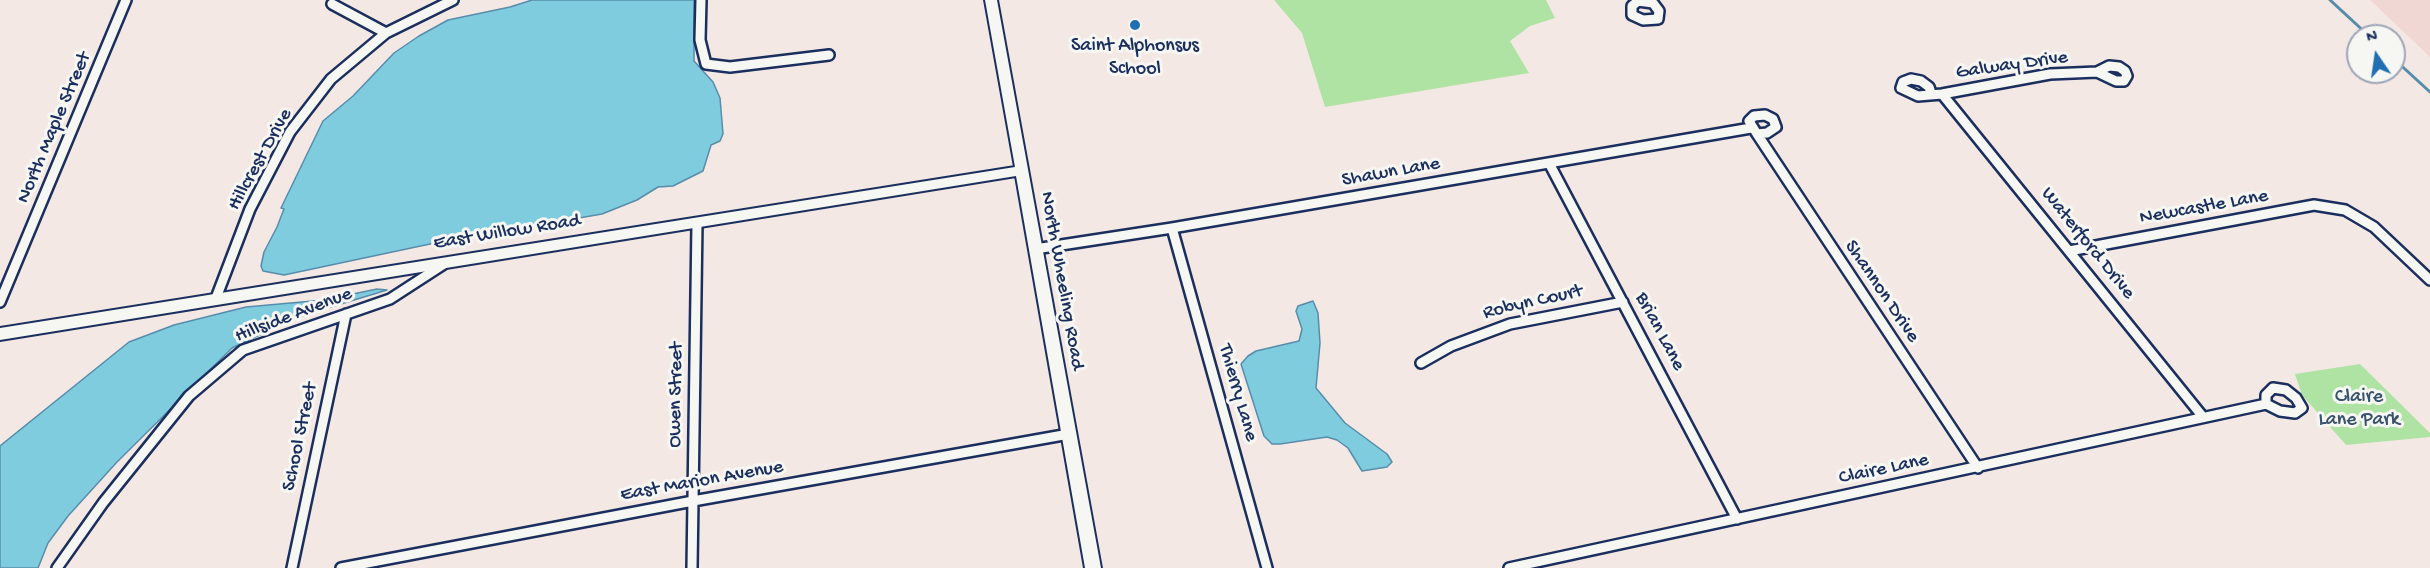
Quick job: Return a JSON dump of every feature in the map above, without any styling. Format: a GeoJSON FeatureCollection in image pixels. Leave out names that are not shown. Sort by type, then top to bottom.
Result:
{"type":"FeatureCollection","features":[{"type":"Feature","properties":{"kind":"street","name":"North Maple Street"},"geometry":{"type":"LineString","coordinates":[[0,302],[126,0]]}},
{"type":"Feature","properties":{"kind":"street","name":"Hillcrest Drive"},"geometry":{"type":"LineString","coordinates":[[216,298],[250,209],[290,132],[331,79],[386,33],[453,0]]}},
{"type":"Feature","properties":{"kind":"street"},"geometry":{"type":"LineString","coordinates":[[701,0],[700,40],[706,64],[729,67],[829,55]]}},
{"type":"Feature","properties":{"kind":"street","name":"North Wheeling Road"},"geometry":{"type":"LineString","coordinates":[[991,0],[1093,568]]}},
{"type":"Feature","properties":{"kind":"street"},"geometry":{"type":"LineString","coordinates":[[332,4],[386,33]]}},
{"type":"Feature","properties":{"kind":"street","name":"Galway Drive"},"geometry":{"type":"LineString","coordinates":[[1931,93],[1942,94],[2050,74],[2097,72]]}},
{"type":"Feature","properties":{"kind":"street","name":"Waterford Drive"},"geometry":{"type":"LineString","coordinates":[[1942,94],[2203,417]]}},
{"type":"Feature","properties":{"kind":"street","name":"Shawn Lane"},"geometry":{"type":"LineString","coordinates":[[1035,249],[1754,131]]}},
{"type":"Feature","properties":{"kind":"street","name":"Shannon Drive"},"geometry":{"type":"LineString","coordinates":[[1754,131],[1978,468]]}},
{"type":"Feature","properties":{"kind":"street","name":"Brian Lane"},"geometry":{"type":"LineString","coordinates":[[1549,163],[1737,519]]}},
{"type":"Feature","properties":{"kind":"street","name":"East Willow Road"},"geometry":{"type":"LineString","coordinates":[[0,334],[1021,171]]}},
{"type":"Feature","properties":{"kind":"street","name":"Newcastle Lane"},"geometry":{"type":"LineString","coordinates":[[2069,251],[2314,205],[2345,210],[2374,227],[2429,277]]}},
{"type":"Feature","properties":{"kind":"street","name":"Owen Street"},"geometry":{"type":"LineString","coordinates":[[692,568],[697,223]]}},
{"type":"Feature","properties":{"kind":"street","name":"Thierry Lane"},"geometry":{"type":"LineString","coordinates":[[1172,228],[1267,568]]}},
{"type":"Feature","properties":{"kind":"street","name":"Hillside Avenue"},"geometry":{"type":"LineString","coordinates":[[57,568],[103,503],[189,396],[243,350],[390,299],[450,261]]}},
{"type":"Feature","properties":{"kind":"street","name":"Robyn Court"},"geometry":{"type":"LineString","coordinates":[[1421,363],[1475,335],[1510,324],[1623,302]]}},
{"type":"Feature","properties":{"kind":"street","name":"School Street"},"geometry":{"type":"LineString","coordinates":[[292,568],[346,314]]}},
{"type":"Feature","properties":{"kind":"street","name":"Claire Lane"},"geometry":{"type":"LineString","coordinates":[[1509,568],[2266,404]]}},
{"type":"Feature","properties":{"kind":"street","name":"East Marion Avenue"},"geometry":{"type":"LineString","coordinates":[[341,568],[693,501],[1069,434]]}},
{"type":"Feature","properties":{"kind":"shaded area"},"geometry":{"type":"Polygon","coordinates":[[[2370,0],[2430,0],[2430,57],[2406,34],[2406,24],[2395,24],[2370,0]]]}},
{"type":"Feature","properties":{"kind":"green space"},"geometry":{"type":"Polygon","coordinates":[[[1274,0],[1546,0],[1555,18],[1530,26],[1510,41],[1529,73],[1325,107],[1302,33],[1274,0]]]}},
{"type":"Feature","properties":{"kind":"green space","name":"Claire Lane Park"},"geometry":{"type":"Polygon","coordinates":[[[2360,364],[2430,433],[2430,437],[2346,445],[2302,395],[2295,374],[2360,364]]]}},
{"type":"Feature","properties":{"kind":"water"},"geometry":{"type":"Polygon","coordinates":[[[532,0],[694,0],[694,61],[713,82],[720,98],[723,134],[720,141],[711,145],[703,171],[673,186],[658,187],[637,200],[602,214],[430,244],[284,275],[263,271],[261,266],[264,252],[284,209],[281,208],[323,121],[353,96],[394,53],[419,36],[448,20],[532,0]]]}},
{"type":"Feature","properties":{"kind":"water"},"geometry":{"type":"Polygon","coordinates":[[[377,289],[387,290],[298,317],[232,348],[117,462],[68,516],[48,543],[38,568],[0,568],[0,446],[129,342],[174,325],[246,307],[324,300],[377,289]]]}},
{"type":"Feature","properties":{"kind":"water"},"geometry":{"type":"Polygon","coordinates":[[[1313,301],[1318,313],[1320,343],[1316,388],[1345,423],[1387,454],[1392,462],[1387,467],[1362,471],[1348,448],[1337,440],[1327,437],[1272,444],[1264,436],[1241,364],[1256,351],[1299,341],[1302,329],[1296,311],[1298,306],[1313,301]]]}},
{"type":"Feature","properties":{"kind":"waterway"},"geometry":{"type":"LineString","coordinates":[[2330,0],[2356,24]]}},
{"type":"Feature","properties":{"kind":"waterway"},"geometry":{"type":"LineString","coordinates":[[2406,70],[2430,92]]}},
{"type":"Feature","properties":{"kind":"place","name":"Saint Alphonsus School"},"geometry":{"type":"Point","coordinates":[1135,25]}}]}
